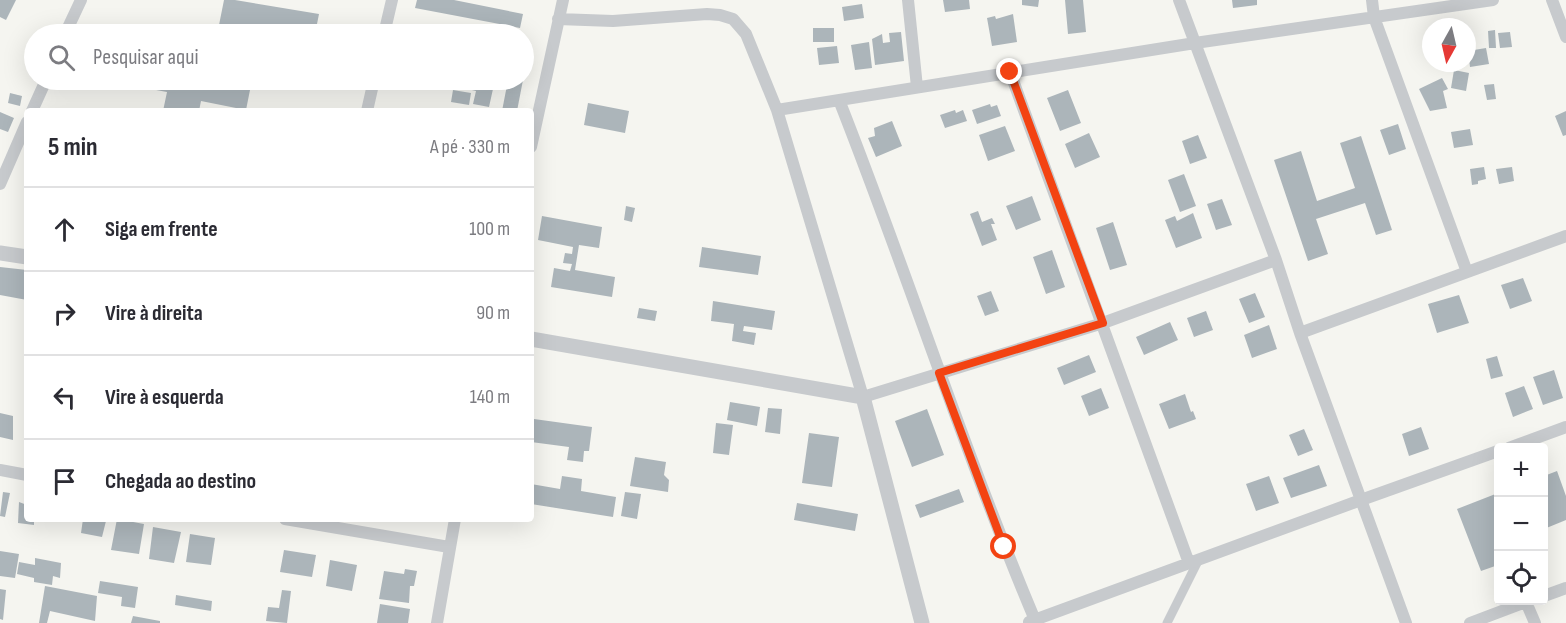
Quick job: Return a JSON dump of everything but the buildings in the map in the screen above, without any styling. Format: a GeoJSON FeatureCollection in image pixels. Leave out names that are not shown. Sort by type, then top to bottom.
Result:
{"type":"FeatureCollection","features":[{"type":"Feature","properties":{"kind":"street"},"geometry":{"type":"LineString","coordinates":[[70,24],[81,0]]}},
{"type":"Feature","properties":{"kind":"street"},"geometry":{"type":"LineString","coordinates":[[386,24],[392,0]]}},
{"type":"Feature","properties":{"kind":"street"},"geometry":{"type":"LineString","coordinates":[[534,133],[563,0]]}},
{"type":"Feature","properties":{"kind":"street"},"geometry":{"type":"LineString","coordinates":[[908,0],[917,87]]}},
{"type":"Feature","properties":{"kind":"street"},"geometry":{"type":"LineString","coordinates":[[1179,0],[1276,260],[1300,333],[1406,623]]}},
{"type":"Feature","properties":{"kind":"street"},"geometry":{"type":"LineString","coordinates":[[1372,0],[1374,17],[1467,272]]}},
{"type":"Feature","properties":{"kind":"street"},"geometry":{"type":"LineString","coordinates":[[777,110],[1195,43],[1493,0]]}},
{"type":"Feature","properties":{"kind":"street"},"geometry":{"type":"LineString","coordinates":[[1552,0],[1566,37]]}},
{"type":"Feature","properties":{"kind":"street"},"geometry":{"type":"LineString","coordinates":[[558,19],[630,20],[707,14],[733,19],[747,34],[777,110],[863,397],[922,623]]}},
{"type":"Feature","properties":{"kind":"street"},"geometry":{"type":"LineString","coordinates":[[1010,72],[1194,561],[1167,623]]}},
{"type":"Feature","properties":{"kind":"street"},"geometry":{"type":"LineString","coordinates":[[33,108],[41,90]]}},
{"type":"Feature","properties":{"kind":"street"},"geometry":{"type":"LineString","coordinates":[[368,108],[372,90]]}},
{"type":"Feature","properties":{"kind":"street"},"geometry":{"type":"LineString","coordinates":[[839,100],[872,182],[939,373],[1031,622],[1494,452]]}},
{"type":"Feature","properties":{"kind":"street"},"geometry":{"type":"LineString","coordinates":[[0,184],[24,129]]}},
{"type":"Feature","properties":{"kind":"street"},"geometry":{"type":"LineString","coordinates":[[1300,333],[1566,236]]}},
{"type":"Feature","properties":{"kind":"street"},"geometry":{"type":"LineString","coordinates":[[0,253],[24,257]]}},
{"type":"Feature","properties":{"kind":"street"},"geometry":{"type":"LineString","coordinates":[[534,340],[863,397],[1103,323],[1276,260]]}},
{"type":"Feature","properties":{"kind":"street"},"geometry":{"type":"LineString","coordinates":[[1520,443],[1566,427]]}},
{"type":"Feature","properties":{"kind":"street"},"geometry":{"type":"LineString","coordinates":[[0,470],[24,474]]}},
{"type":"Feature","properties":{"kind":"street"},"geometry":{"type":"LineString","coordinates":[[303,522],[449,547]]}},
{"type":"Feature","properties":{"kind":"street"},"geometry":{"type":"LineString","coordinates":[[437,623],[453,522]]}},
{"type":"Feature","properties":{"kind":"street"},"geometry":{"type":"LineString","coordinates":[[1548,595],[1566,588]]}},
{"type":"Feature","properties":{"kind":"street"},"geometry":{"type":"LineString","coordinates":[[1470,623],[1517,605]]}},
{"type":"Feature","properties":{"kind":"street"},"geometry":{"type":"LineString","coordinates":[[1529,605],[1534,623]]}},
{"type":"Feature","properties":{"kind":"route"},"geometry":{"type":"LineString","coordinates":[[1004,547],[939,373],[1103,323],[1010,72]]}}]}
